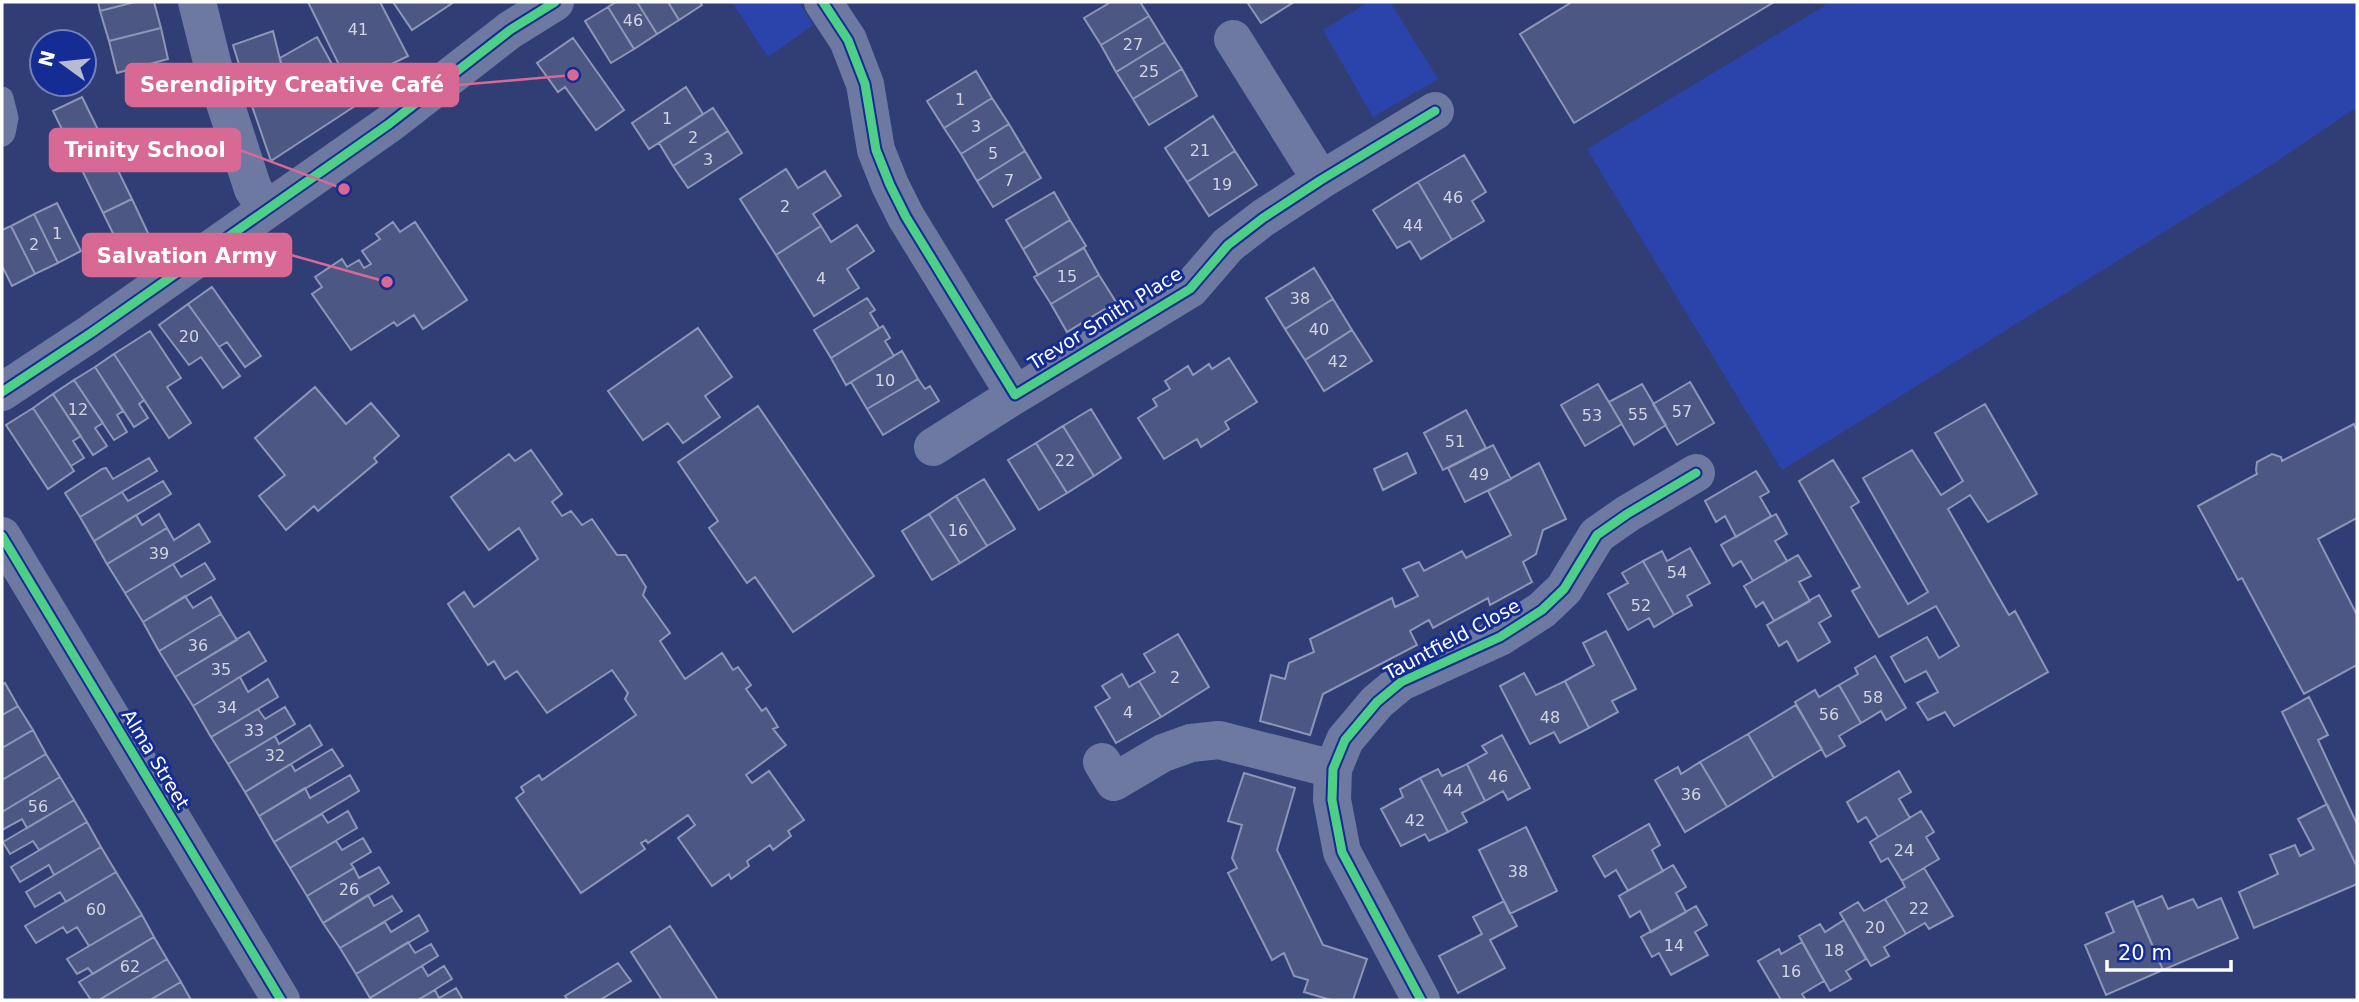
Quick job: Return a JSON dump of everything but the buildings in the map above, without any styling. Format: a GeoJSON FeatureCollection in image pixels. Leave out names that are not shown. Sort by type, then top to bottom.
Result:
{"type":"FeatureCollection","features":[{"type":"Feature","properties":{"kind":"street"},"geometry":{"type":"LineString","coordinates":[[197,2],[213,66],[253,189],[267,209]]}},
{"type":"Feature","properties":{"kind":"street"},"geometry":{"type":"LineString","coordinates":[[2,392],[91,333],[389,124],[510,30],[555,2]]}},
{"type":"Feature","properties":{"kind":"street"},"geometry":{"type":"LineString","coordinates":[[823,2],[848,40],[866,84],[877,150],[890,185],[906,217],[1015,395]]}},
{"type":"Feature","properties":{"kind":"street"},"geometry":{"type":"LineString","coordinates":[[1233,39],[1321,180]]}},
{"type":"Feature","properties":{"kind":"street","name":"Trevor Smith Place"},"geometry":{"type":"LineString","coordinates":[[933,447],[1190,289],[1228,245],[1321,180],[1434,111]]}},
{"type":"Feature","properties":{"kind":"street","name":"Tauntfield Close"},"geometry":{"type":"LineString","coordinates":[[1421,1000],[1342,852],[1332,800],[1334,769],[1345,740],[1377,702],[1401,682],[1500,637],[1542,610],[1564,589],[1597,535],[1696,472]]}},
{"type":"Feature","properties":{"kind":"street","name":"Alma Street"},"geometry":{"type":"LineString","coordinates":[[2,536],[281,1000]]}},
{"type":"Feature","properties":{"kind":"street"},"geometry":{"type":"LineString","coordinates":[[1102,762],[1114,782],[1163,753],[1191,743],[1219,740],[1334,769]]}},
{"type":"Feature","properties":{"kind":"lane"},"geometry":{"type":"LineString","coordinates":[[2,98],[6,118],[5,133],[2,135]]}},
{"type":"Feature","properties":{"kind":"shaded area"},"geometry":{"type":"Polygon","coordinates":[[[732,2],[799,2],[813,25],[768,57],[732,2]]]}},
{"type":"Feature","properties":{"kind":"shaded area"},"geometry":{"type":"Polygon","coordinates":[[[1368,2],[1390,2],[1438,79],[1373,117],[1323,30],[1368,2]]]}},
{"type":"Feature","properties":{"kind":"shaded area"},"geometry":{"type":"Polygon","coordinates":[[[1831,2],[2357,2],[2357,107],[2271,165],[1782,470],[1587,149],[1831,2]]]}},
{"type":"Feature","properties":{"kind":"cycle path"},"geometry":{"type":"LineString","coordinates":[[2,392],[91,333],[389,124],[510,30],[555,2]]}},
{"type":"Feature","properties":{"kind":"cycle path"},"geometry":{"type":"LineString","coordinates":[[823,2],[848,40],[865,84],[876,150],[890,185],[906,217],[1015,395],[1190,289],[1228,245],[1263,218],[1435,111]]}},
{"type":"Feature","properties":{"kind":"cycle path"},"geometry":{"type":"LineString","coordinates":[[1421,1000],[1342,852],[1332,800],[1333,769],[1345,740],[1377,702],[1401,682],[1500,637],[1542,610],[1564,589],[1597,535],[1696,473]]}},
{"type":"Feature","properties":{"kind":"cycle path"},"geometry":{"type":"LineString","coordinates":[[2,536],[281,1000]]}},
{"type":"Feature","properties":{"kind":"place","name":"Serendipity Creative Café"},"geometry":{"type":"Point","coordinates":[573,75]}},
{"type":"Feature","properties":{"kind":"place","name":"Trinity School"},"geometry":{"type":"Point","coordinates":[344,189]}},
{"type":"Feature","properties":{"kind":"place","name":"Salvation Army"},"geometry":{"type":"Point","coordinates":[387,282]}}]}
